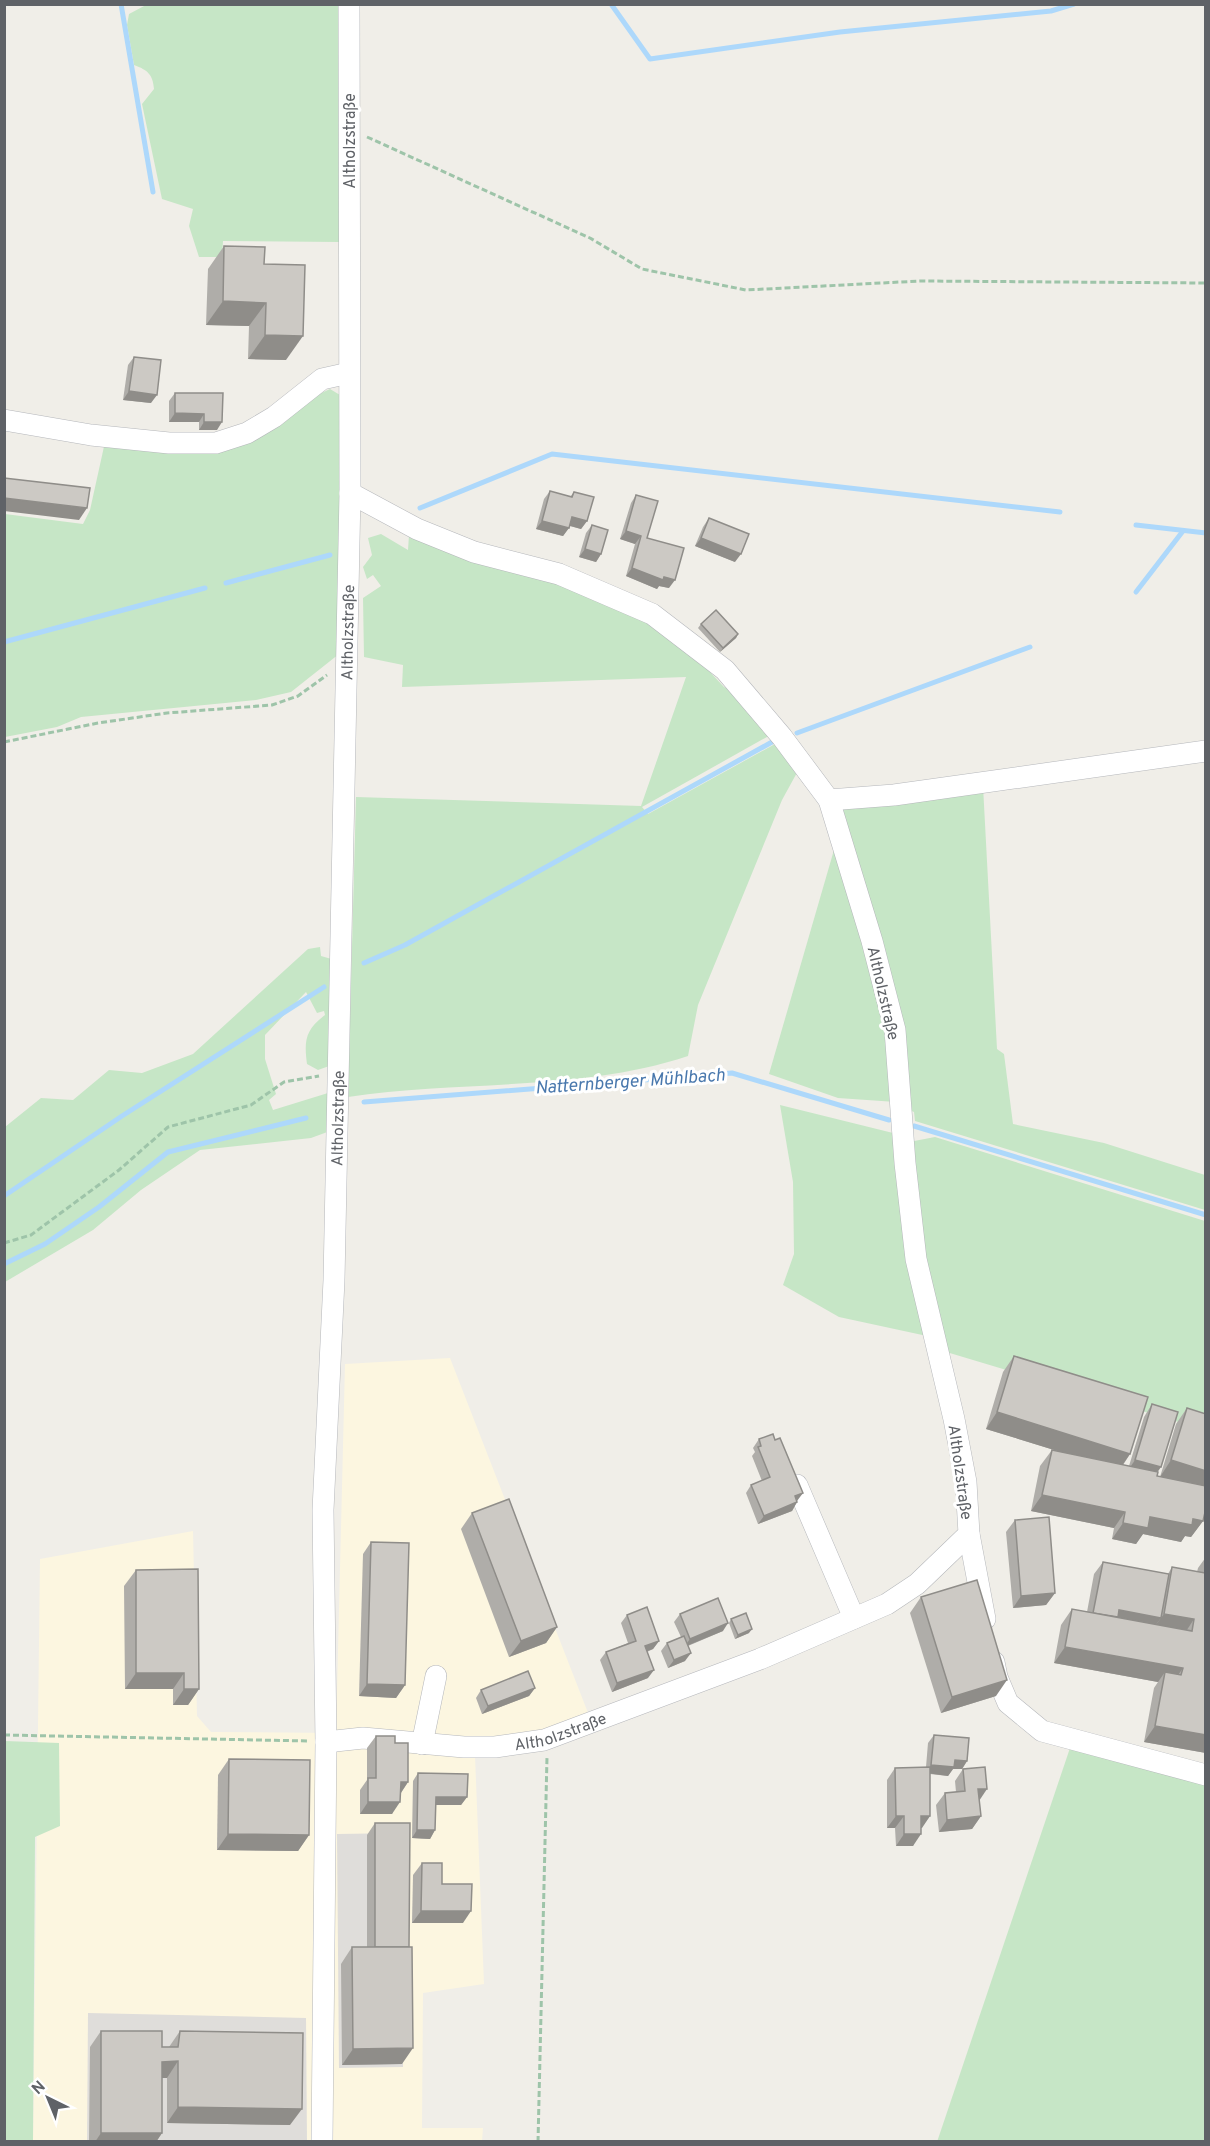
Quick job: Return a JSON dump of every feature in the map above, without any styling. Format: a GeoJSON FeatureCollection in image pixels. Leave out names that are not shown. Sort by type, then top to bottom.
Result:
{"type":"FeatureCollection","features":[{"type":"Feature","properties":{"kind":"street","name":"Altholzstraße"},"geometry":{"type":"LineString","coordinates":[[322,2142],[326,1742],[323,1510],[334,1280],[348,660],[349,4]]}},
{"type":"Feature","properties":{"kind":"street"},"geometry":{"type":"LineString","coordinates":[[4,420],[91,435],[169,443],[216,443],[246,433],[274,417],[322,378],[349,373]]}},
{"type":"Feature","properties":{"kind":"street","name":"Altholzstraße"},"geometry":{"type":"LineString","coordinates":[[326,1742],[363,1738],[422,1744],[495,1747],[544,1740],[760,1659],[886,1604],[917,1584],[969,1534],[966,1482],[954,1419],[916,1259],[905,1162],[895,1030],[872,941],[829,800],[782,737],[725,670],[652,614],[559,574],[474,552],[417,529],[350,493]]}},
{"type":"Feature","properties":{"kind":"street"},"geometry":{"type":"LineString","coordinates":[[829,800],[905,793],[1206,751]]}},
{"type":"Feature","properties":{"kind":"street"},"geometry":{"type":"LineString","coordinates":[[797,1485],[854,1618]]}},
{"type":"Feature","properties":{"kind":"street"},"geometry":{"type":"LineString","coordinates":[[969,1534],[997,1677],[1008,1703],[1042,1731],[1206,1775]]}},
{"type":"Feature","properties":{"kind":"street"},"geometry":{"type":"LineString","coordinates":[[422,1744],[436,1676]]}},
{"type":"Feature","properties":{"kind":"path"},"geometry":{"type":"LineString","coordinates":[[349,129],[590,238],[642,269],[747,290],[920,281],[1206,283]]}},
{"type":"Feature","properties":{"kind":"path"},"geometry":{"type":"LineString","coordinates":[[4,742],[167,712],[272,705],[298,696],[348,660]]}},
{"type":"Feature","properties":{"kind":"path"},"geometry":{"type":"LineString","coordinates":[[4,1243],[31,1235],[119,1170],[168,1127],[251,1105],[284,1082],[306,1076],[338,1075]]}},
{"type":"Feature","properties":{"kind":"path"},"geometry":{"type":"LineString","coordinates":[[4,1735],[326,1742]]}},
{"type":"Feature","properties":{"kind":"path"},"geometry":{"type":"LineString","coordinates":[[538,2142],[548,1763],[544,1740]]}},
{"type":"Feature","properties":{"kind":"shaded area"},"geometry":{"type":"Polygon","coordinates":[[[450,1358],[590,1718],[475,1756],[484,1984],[423,1993],[422,2128],[483,2128],[482,2141],[33,2142],[40,1559],[193,1531],[197,1716],[211,1732],[336,1733],[345,1364],[450,1358]]]}},
{"type":"Feature","properties":{"kind":"shaded area"},"geometry":{"type":"Polygon","coordinates":[[[403,1833],[403,2067],[339,2068],[337,1834],[403,1833]]]}},
{"type":"Feature","properties":{"kind":"shaded area"},"geometry":{"type":"Polygon","coordinates":[[[88,2013],[306,2018],[307,2141],[87,2142],[88,2013]]]}},
{"type":"Feature","properties":{"kind":"green space"},"geometry":{"type":"Polygon","coordinates":[[[146,5],[340,5],[339,242],[223,241],[222,257],[199,257],[189,226],[193,209],[162,199],[142,104],[154,89],[149,74],[134,65],[127,25],[129,14],[146,5]]]}},
{"type":"Feature","properties":{"kind":"green space"},"geometry":{"type":"Polygon","coordinates":[[[330,389],[340,395],[339,654],[291,692],[256,700],[81,717],[57,727],[5,737],[5,514],[83,524],[90,510],[105,442],[196,452],[330,389]]]}},
{"type":"Feature","properties":{"kind":"green space"},"geometry":{"type":"Polygon","coordinates":[[[381,534],[408,550],[409,535],[524,570],[639,616],[693,654],[724,687],[743,696],[774,733],[642,807],[648,814],[775,744],[799,769],[782,800],[698,1005],[688,1056],[605,1075],[348,1097],[356,797],[641,806],[686,677],[402,687],[403,665],[364,657],[363,598],[381,586],[373,575],[367,579],[363,567],[372,555],[368,538],[381,534]]]}},
{"type":"Feature","properties":{"kind":"green space"},"geometry":{"type":"Polygon","coordinates":[[[983,786],[997,1049],[1004,1054],[1013,1124],[1104,1143],[1205,1175],[1205,1210],[915,1121],[914,1112],[907,1109],[835,811],[842,800],[983,786]]]}},
{"type":"Feature","properties":{"kind":"green space"},"geometry":{"type":"Polygon","coordinates":[[[836,843],[887,1022],[896,1102],[838,1098],[769,1074],[836,843]]]}},
{"type":"Feature","properties":{"kind":"green space"},"geometry":{"type":"Polygon","coordinates":[[[320,947],[321,956],[335,960],[332,1065],[318,1070],[307,1064],[307,1037],[313,1026],[325,1015],[324,1011],[317,1013],[306,992],[265,1035],[265,1059],[276,1094],[269,1100],[273,1110],[328,1093],[330,1131],[311,1138],[200,1150],[141,1190],[93,1230],[5,1282],[5,1127],[41,1098],[73,1100],[109,1070],[142,1073],[193,1054],[308,949],[320,947]]]}},
{"type":"Feature","properties":{"kind":"green space"},"geometry":{"type":"Polygon","coordinates":[[[780,1105],[893,1133],[927,1336],[839,1317],[783,1285],[794,1254],[793,1182],[780,1105]]]}},
{"type":"Feature","properties":{"kind":"green space"},"geometry":{"type":"Polygon","coordinates":[[[935,1137],[1205,1221],[1205,1430],[943,1351],[924,1266],[909,1142],[935,1137]]]}},
{"type":"Feature","properties":{"kind":"green space"},"geometry":{"type":"Polygon","coordinates":[[[5,1741],[59,1743],[60,1826],[35,1837],[33,2141],[5,2141],[5,1741]]]}},
{"type":"Feature","properties":{"kind":"green space"},"geometry":{"type":"Polygon","coordinates":[[[1070,1748],[1205,1784],[1205,2141],[937,2142],[1070,1748]]]}},
{"type":"Feature","properties":{"kind":"building"},"geometry":{"type":"Polygon","coordinates":[[[224,246],[265,247],[264,264],[305,265],[303,336],[265,335],[266,303],[223,301],[224,246]]]}},
{"type":"Feature","properties":{"kind":"building"},"geometry":{"type":"Polygon","coordinates":[[[134,357],[161,360],[157,395],[129,391],[134,357]]]}},
{"type":"Feature","properties":{"kind":"building"},"geometry":{"type":"Polygon","coordinates":[[[175,393],[223,393],[222,422],[204,422],[204,414],[175,413],[175,393]]]}},
{"type":"Feature","properties":{"kind":"building"},"geometry":{"type":"Polygon","coordinates":[[[4,478],[90,488],[87,508],[4,498],[4,478]]]}},
{"type":"Feature","properties":{"kind":"building"},"geometry":{"type":"Polygon","coordinates":[[[550,491],[572,497],[574,492],[594,497],[587,521],[572,517],[569,528],[542,521],[550,491]]]}},
{"type":"Feature","properties":{"kind":"building"},"geometry":{"type":"Polygon","coordinates":[[[636,495],[658,501],[647,538],[684,548],[675,580],[664,577],[663,580],[632,568],[641,536],[626,531],[636,495]]]}},
{"type":"Feature","properties":{"kind":"building"},"geometry":{"type":"Polygon","coordinates":[[[709,518],[749,534],[741,554],[701,538],[709,518]]]}},
{"type":"Feature","properties":{"kind":"building"},"geometry":{"type":"Polygon","coordinates":[[[592,525],[608,530],[601,554],[585,549],[592,525]]]}},
{"type":"Feature","properties":{"kind":"building"},"geometry":{"type":"Polygon","coordinates":[[[716,610],[738,634],[723,648],[701,624],[716,610]]]}},
{"type":"Feature","properties":{"kind":"building"},"geometry":{"type":"Polygon","coordinates":[[[1014,1356],[1148,1397],[1130,1454],[997,1412],[1014,1356]]]}},
{"type":"Feature","properties":{"kind":"building"},"geometry":{"type":"Polygon","coordinates":[[[1152,1404],[1178,1412],[1161,1467],[1135,1460],[1152,1404]]]}},
{"type":"Feature","properties":{"kind":"building"},"geometry":{"type":"Polygon","coordinates":[[[1187,1408],[1206,1414],[1206,1471],[1171,1460],[1187,1408]]]}},
{"type":"Feature","properties":{"kind":"building"},"geometry":{"type":"Polygon","coordinates":[[[773,1434],[775,1440],[780,1438],[803,1493],[795,1496],[797,1502],[764,1516],[751,1485],[770,1477],[758,1447],[761,1446],[759,1439],[773,1434]]]}},
{"type":"Feature","properties":{"kind":"building"},"geometry":{"type":"Polygon","coordinates":[[[1052,1450],[1158,1472],[1157,1476],[1206,1486],[1206,1508],[1203,1521],[1193,1519],[1192,1525],[1150,1517],[1148,1528],[1123,1523],[1125,1512],[1042,1495],[1052,1450]]]}},
{"type":"Feature","properties":{"kind":"building"},"geometry":{"type":"Polygon","coordinates":[[[509,1499],[557,1627],[521,1641],[472,1513],[509,1499]]]}},
{"type":"Feature","properties":{"kind":"building"},"geometry":{"type":"Polygon","coordinates":[[[1049,1517],[1055,1593],[1021,1596],[1015,1520],[1049,1517]]]}},
{"type":"Feature","properties":{"kind":"building"},"geometry":{"type":"Polygon","coordinates":[[[371,1542],[409,1543],[405,1685],[367,1684],[371,1542]]]}},
{"type":"Feature","properties":{"kind":"building"},"geometry":{"type":"Polygon","coordinates":[[[1103,1562],[1169,1574],[1161,1618],[1119,1610],[1118,1617],[1093,1613],[1103,1562]]]}},
{"type":"Feature","properties":{"kind":"building"},"geometry":{"type":"Polygon","coordinates":[[[1172,1567],[1206,1572],[1206,1735],[1155,1726],[1165,1672],[1181,1675],[1183,1668],[1065,1647],[1072,1609],[1192,1631],[1194,1619],[1164,1614],[1172,1567]]]}},
{"type":"Feature","properties":{"kind":"building"},"geometry":{"type":"Polygon","coordinates":[[[198,1569],[199,1689],[184,1689],[184,1673],[136,1673],[136,1570],[198,1569]]]}},
{"type":"Feature","properties":{"kind":"building"},"geometry":{"type":"Polygon","coordinates":[[[977,1580],[1007,1680],[952,1697],[921,1597],[977,1580]]]}},
{"type":"Feature","properties":{"kind":"building"},"geometry":{"type":"Polygon","coordinates":[[[718,1598],[728,1623],[690,1639],[680,1614],[718,1598]]]}},
{"type":"Feature","properties":{"kind":"building"},"geometry":{"type":"Polygon","coordinates":[[[647,1607],[659,1641],[645,1646],[654,1670],[617,1683],[606,1652],[636,1641],[627,1615],[647,1607]]]}},
{"type":"Feature","properties":{"kind":"building"},"geometry":{"type":"Polygon","coordinates":[[[746,1613],[752,1629],[738,1635],[731,1619],[746,1613]]]}},
{"type":"Feature","properties":{"kind":"building"},"geometry":{"type":"Polygon","coordinates":[[[684,1636],[691,1653],[674,1660],[667,1643],[684,1636]]]}},
{"type":"Feature","properties":{"kind":"building"},"geometry":{"type":"Polygon","coordinates":[[[528,1671],[535,1688],[488,1706],[481,1690],[528,1671]]]}},
{"type":"Feature","properties":{"kind":"building"},"geometry":{"type":"Polygon","coordinates":[[[934,1735],[969,1738],[967,1761],[955,1760],[954,1767],[931,1765],[934,1735]]]}},
{"type":"Feature","properties":{"kind":"building"},"geometry":{"type":"Polygon","coordinates":[[[376,1736],[395,1736],[395,1743],[408,1743],[408,1782],[401,1782],[400,1802],[368,1802],[368,1778],[376,1778],[376,1736]]]}},
{"type":"Feature","properties":{"kind":"building"},"geometry":{"type":"Polygon","coordinates":[[[229,1759],[310,1760],[309,1835],[228,1834],[229,1759]]]}},
{"type":"Feature","properties":{"kind":"building"},"geometry":{"type":"Polygon","coordinates":[[[930,1767],[930,1816],[921,1816],[921,1834],[904,1834],[904,1816],[896,1816],[895,1768],[930,1767]]]}},
{"type":"Feature","properties":{"kind":"building"},"geometry":{"type":"Polygon","coordinates":[[[985,1767],[987,1789],[978,1789],[981,1816],[947,1820],[945,1793],[965,1791],[963,1769],[985,1767]]]}},
{"type":"Feature","properties":{"kind":"building"},"geometry":{"type":"Polygon","coordinates":[[[418,1773],[468,1774],[467,1797],[436,1797],[435,1830],[417,1830],[418,1773]]]}},
{"type":"Feature","properties":{"kind":"building"},"geometry":{"type":"Polygon","coordinates":[[[375,1823],[410,1823],[409,1947],[375,1947],[375,1823]]]}},
{"type":"Feature","properties":{"kind":"building"},"geometry":{"type":"Polygon","coordinates":[[[422,1863],[442,1863],[442,1884],[472,1884],[471,1911],[421,1911],[422,1863]]]}},
{"type":"Feature","properties":{"kind":"building"},"geometry":{"type":"Polygon","coordinates":[[[352,1947],[412,1947],[413,2048],[353,2049],[352,1947]]]}},
{"type":"Feature","properties":{"kind":"building"},"geometry":{"type":"Polygon","coordinates":[[[101,2031],[162,2031],[162,2047],[178,2047],[180,2031],[303,2033],[302,2109],[178,2107],[178,2061],[162,2062],[162,2133],[101,2133],[101,2031]]]}},
{"type":"Feature","properties":{"kind":"waterway"},"geometry":{"type":"LineString","coordinates":[[121,4],[153,192]]}},
{"type":"Feature","properties":{"kind":"waterway"},"geometry":{"type":"LineString","coordinates":[[611,4],[650,59],[840,32],[1051,11],[1074,4]]}},
{"type":"Feature","properties":{"kind":"waterway"},"geometry":{"type":"LineString","coordinates":[[420,508],[552,454],[1060,512]]}},
{"type":"Feature","properties":{"kind":"waterway"},"geometry":{"type":"LineString","coordinates":[[1136,525],[1206,533]]}},
{"type":"Feature","properties":{"kind":"waterway"},"geometry":{"type":"LineString","coordinates":[[1136,592],[1183,531]]}},
{"type":"Feature","properties":{"kind":"waterway"},"geometry":{"type":"LineString","coordinates":[[226,583],[330,555]]}},
{"type":"Feature","properties":{"kind":"waterway"},"geometry":{"type":"LineString","coordinates":[[4,642],[205,588]]}},
{"type":"Feature","properties":{"kind":"waterway"},"geometry":{"type":"LineString","coordinates":[[797,733],[1030,647]]}},
{"type":"Feature","properties":{"kind":"waterway"},"geometry":{"type":"LineString","coordinates":[[364,963],[405,945],[772,742]]}},
{"type":"Feature","properties":{"kind":"waterway"},"geometry":{"type":"LineString","coordinates":[[4,1196],[122,1116],[324,987]]}},
{"type":"Feature","properties":{"kind":"waterway","name":"Natternberger Mühlbach"},"geometry":{"type":"LineString","coordinates":[[364,1102],[732,1073],[889,1120]]}},
{"type":"Feature","properties":{"kind":"waterway","name":"Natternberger Mühlbach"},"geometry":{"type":"LineString","coordinates":[[4,1264],[45,1244],[99,1207],[168,1152],[306,1118]]}},
{"type":"Feature","properties":{"kind":"waterway","name":"Natternberger Mühlbach"},"geometry":{"type":"LineString","coordinates":[[914,1126],[1206,1215]]}}]}
